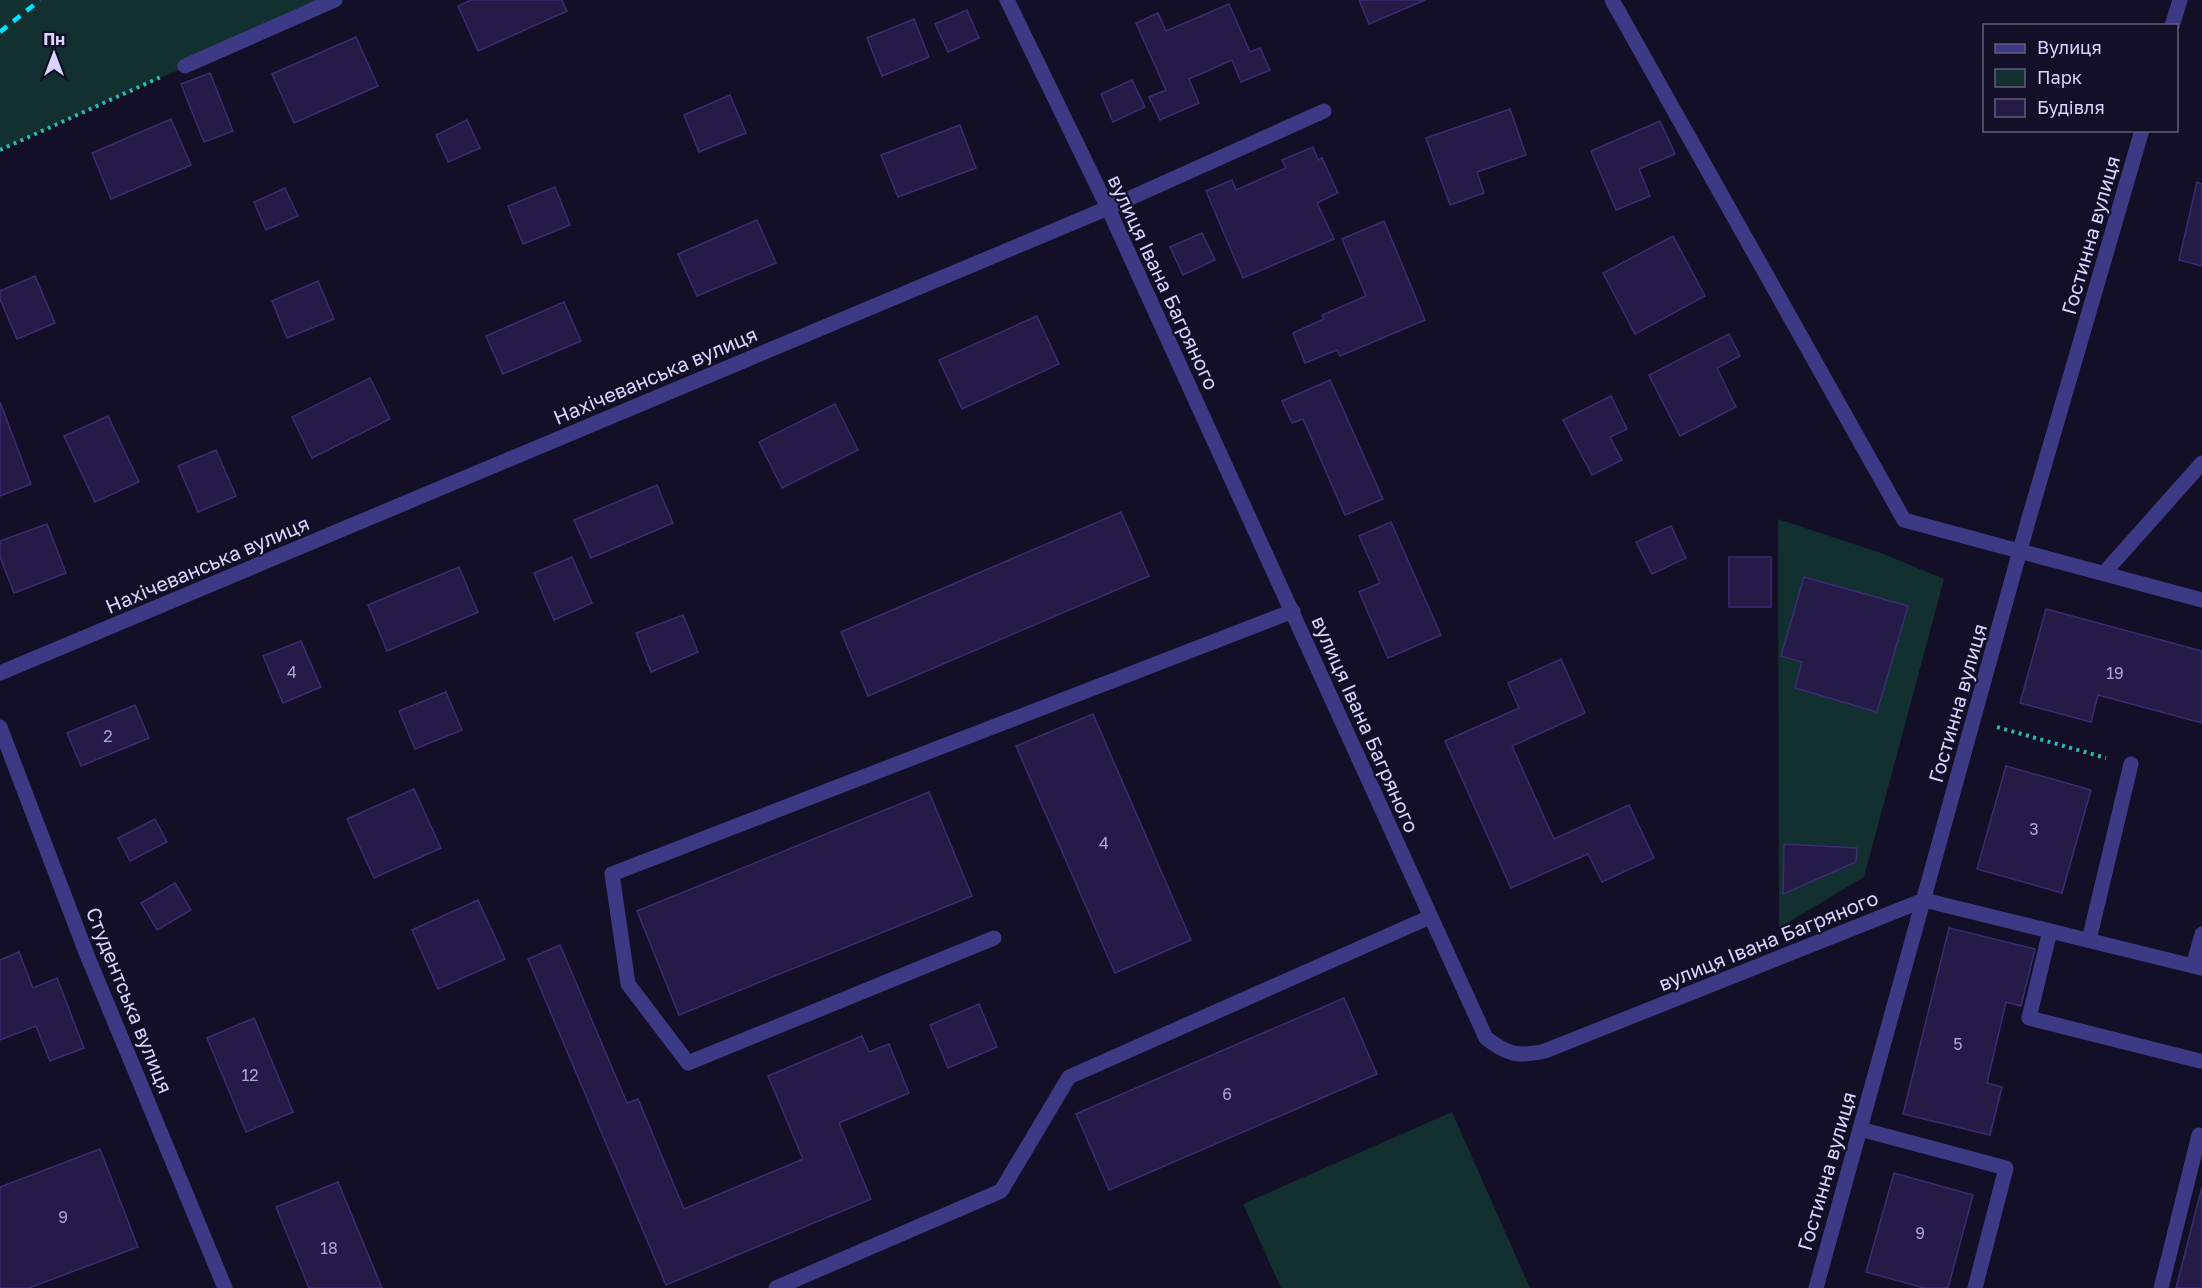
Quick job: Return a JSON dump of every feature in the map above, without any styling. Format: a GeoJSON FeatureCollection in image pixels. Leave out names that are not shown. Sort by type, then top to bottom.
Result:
{"type":"FeatureCollection","features":[{"type":"Feature","properties":{"kind":"street"},"geometry":{"type":"LineString","coordinates":[[185,66],[335,0]]}},
{"type":"Feature","properties":{"kind":"street","name":"вулиця Івана Багряного"},"geometry":{"type":"LineString","coordinates":[[1007,0],[1108,208],[1486,1038],[1503,1051],[1524,1056],[1545,1051],[1924,900]]}},
{"type":"Feature","properties":{"kind":"street"},"geometry":{"type":"LineString","coordinates":[[1612,0],[1904,519],[2202,600]]}},
{"type":"Feature","properties":{"kind":"street"},"geometry":{"type":"LineString","coordinates":[[2173,24],[2180,0]]}},
{"type":"Feature","properties":{"kind":"street","name":"Нахічеванська вулиця"},"geometry":{"type":"LineString","coordinates":[[0,673],[1108,208],[1324,111]]}},
{"type":"Feature","properties":{"kind":"street","name":"Гостинна вулиця"},"geometry":{"type":"LineString","coordinates":[[1816,1288],[1973,721],[2141,132]]}},
{"type":"Feature","properties":{"kind":"street"},"geometry":{"type":"LineString","coordinates":[[2104,573],[2202,463]]}},
{"type":"Feature","properties":{"kind":"street"},"geometry":{"type":"LineString","coordinates":[[994,938],[688,1063],[628,984],[612,874],[1293,611]]}},
{"type":"Feature","properties":{"kind":"street","name":"Студентська вулиця"},"geometry":{"type":"LineString","coordinates":[[0,727],[87,955],[225,1288]]}},
{"type":"Feature","properties":{"kind":"street"},"geometry":{"type":"LineString","coordinates":[[2089,940],[2131,765]]}},
{"type":"Feature","properties":{"kind":"street"},"geometry":{"type":"LineString","coordinates":[[1924,900],[2198,968],[2202,934]]}},
{"type":"Feature","properties":{"kind":"street"},"geometry":{"type":"LineString","coordinates":[[776,1288],[1001,1191],[1069,1077],[1430,917]]}},
{"type":"Feature","properties":{"kind":"street"},"geometry":{"type":"LineString","coordinates":[[2050,931],[2029,1018],[2200,1061]]}},
{"type":"Feature","properties":{"kind":"street"},"geometry":{"type":"LineString","coordinates":[[1860,1129],[2006,1168],[1975,1288]]}},
{"type":"Feature","properties":{"kind":"street"},"geometry":{"type":"LineString","coordinates":[[2160,1288],[2199,1135]]}},
{"type":"Feature","properties":{"kind":"path"},"geometry":{"type":"LineString","coordinates":[[0,150],[185,66]]}},
{"type":"Feature","properties":{"kind":"path"},"geometry":{"type":"LineString","coordinates":[[1973,721],[2131,765]]}},
{"type":"Feature","properties":{"kind":"green space"},"geometry":{"type":"Polygon","coordinates":[[[0,0],[335,0],[0,150],[0,0]]]}},
{"type":"Feature","properties":{"kind":"green space"},"geometry":{"type":"Polygon","coordinates":[[[1778,519],[1881,553],[1944,579],[1864,877],[1779,928],[1778,519]]]}},
{"type":"Feature","properties":{"kind":"green space"},"geometry":{"type":"Polygon","coordinates":[[[1452,1112],[1530,1288],[1281,1288],[1243,1204],[1452,1112]]]}},
{"type":"Feature","properties":{"kind":"building"},"geometry":{"type":"Polygon","coordinates":[[[471,0],[562,0],[567,11],[478,51],[458,6],[471,0]]]}},
{"type":"Feature","properties":{"kind":"building"},"geometry":{"type":"Polygon","coordinates":[[[1359,0],[1425,0],[1369,24],[1359,0]]]}},
{"type":"Feature","properties":{"kind":"building"},"geometry":{"type":"Polygon","coordinates":[[[1229,4],[1250,52],[1260,48],[1270,70],[1241,82],[1232,60],[1189,79],[1199,103],[1160,120],[1149,97],[1166,90],[1136,23],[1158,13],[1166,31],[1229,4]]]}},
{"type":"Feature","properties":{"kind":"building"},"geometry":{"type":"Polygon","coordinates":[[[967,10],[979,38],[948,52],[935,24],[967,10]]]}},
{"type":"Feature","properties":{"kind":"building"},"geometry":{"type":"Polygon","coordinates":[[[914,19],[929,57],[882,76],[867,38],[914,19]]]}},
{"type":"Feature","properties":{"kind":"building"},"geometry":{"type":"Polygon","coordinates":[[[356,37],[378,86],[294,123],[272,74],[356,37]]]}},
{"type":"Feature","properties":{"kind":"building"},"geometry":{"type":"Polygon","coordinates":[[[210,73],[233,131],[204,142],[181,84],[210,73]]]}},
{"type":"Feature","properties":{"kind":"building"},"geometry":{"type":"Polygon","coordinates":[[[1132,80],[1145,107],[1113,122],[1101,94],[1132,80]]]}},
{"type":"Feature","properties":{"kind":"building"},"geometry":{"type":"Polygon","coordinates":[[[730,95],[746,133],[699,152],[684,115],[730,95]]]}},
{"type":"Feature","properties":{"kind":"building"},"geometry":{"type":"Polygon","coordinates":[[[1510,109],[1526,155],[1477,172],[1484,193],[1450,205],[1426,138],[1510,109]]]}},
{"type":"Feature","properties":{"kind":"building"},"geometry":{"type":"Polygon","coordinates":[[[171,119],[191,165],[111,199],[92,153],[171,119]]]}},
{"type":"Feature","properties":{"kind":"building"},"geometry":{"type":"Polygon","coordinates":[[[467,120],[480,148],[448,162],[436,135],[467,120]]]}},
{"type":"Feature","properties":{"kind":"building"},"geometry":{"type":"Polygon","coordinates":[[[1660,121],[1675,154],[1639,169],[1650,196],[1616,210],[1591,151],[1660,121]]]}},
{"type":"Feature","properties":{"kind":"building"},"geometry":{"type":"Polygon","coordinates":[[[960,125],[976,168],[898,197],[881,155],[960,125]]]}},
{"type":"Feature","properties":{"kind":"building"},"geometry":{"type":"Polygon","coordinates":[[[1313,147],[1318,160],[1322,158],[1338,193],[1317,203],[1334,239],[1243,278],[1206,191],[1232,180],[1236,190],[1286,168],[1282,160],[1313,147]]]}},
{"type":"Feature","properties":{"kind":"building"},"geometry":{"type":"Polygon","coordinates":[[[2197,182],[2202,184],[2202,266],[2179,260],[2197,182]]]}},
{"type":"Feature","properties":{"kind":"building"},"geometry":{"type":"Polygon","coordinates":[[[555,187],[570,225],[523,244],[508,206],[555,187]]]}},
{"type":"Feature","properties":{"kind":"building"},"geometry":{"type":"Polygon","coordinates":[[[285,188],[298,216],[266,230],[254,202],[285,188]]]}},
{"type":"Feature","properties":{"kind":"building"},"geometry":{"type":"Polygon","coordinates":[[[757,220],[776,263],[697,296],[678,254],[757,220]]]}},
{"type":"Feature","properties":{"kind":"building"},"geometry":{"type":"Polygon","coordinates":[[[1384,221],[1425,320],[1340,356],[1337,350],[1305,363],[1293,333],[1324,319],[1322,315],[1366,296],[1342,239],[1384,221]]]}},
{"type":"Feature","properties":{"kind":"building"},"geometry":{"type":"Polygon","coordinates":[[[1202,233],[1215,260],[1183,275],[1170,247],[1202,233]]]}},
{"type":"Feature","properties":{"kind":"building"},"geometry":{"type":"Polygon","coordinates":[[[1673,236],[1705,296],[1635,334],[1603,273],[1673,236]]]}},
{"type":"Feature","properties":{"kind":"building"},"geometry":{"type":"Polygon","coordinates":[[[35,276],[55,323],[17,339],[0,299],[0,291],[35,276]]]}},
{"type":"Feature","properties":{"kind":"building"},"geometry":{"type":"Polygon","coordinates":[[[318,281],[334,319],[287,338],[272,301],[318,281]]]}},
{"type":"Feature","properties":{"kind":"building"},"geometry":{"type":"Polygon","coordinates":[[[564,302],[581,341],[503,374],[486,336],[564,302]]]}},
{"type":"Feature","properties":{"kind":"building"},"geometry":{"type":"Polygon","coordinates":[[[1037,316],[1059,364],[962,409],[939,360],[1037,316]]]}},
{"type":"Feature","properties":{"kind":"building"},"geometry":{"type":"Polygon","coordinates":[[[1729,334],[1740,356],[1717,368],[1736,407],[1680,436],[1649,375],[1729,334]]]}},
{"type":"Feature","properties":{"kind":"building"},"geometry":{"type":"Polygon","coordinates":[[[370,378],[390,419],[312,458],[292,417],[370,378]]]}},
{"type":"Feature","properties":{"kind":"building"},"geometry":{"type":"Polygon","coordinates":[[[1330,380],[1383,499],[1345,515],[1303,419],[1292,423],[1282,401],[1330,380]]]}},
{"type":"Feature","properties":{"kind":"building"},"geometry":{"type":"Polygon","coordinates":[[[1611,396],[1627,429],[1610,437],[1622,460],[1592,475],[1563,420],[1611,396]]]}},
{"type":"Feature","properties":{"kind":"building"},"geometry":{"type":"Polygon","coordinates":[[[0,402],[31,484],[0,496],[0,402]]]}},
{"type":"Feature","properties":{"kind":"building"},"geometry":{"type":"Polygon","coordinates":[[[835,404],[858,450],[782,488],[759,442],[835,404]]]}},
{"type":"Feature","properties":{"kind":"building"},"geometry":{"type":"Polygon","coordinates":[[[108,416],[139,482],[95,502],[64,436],[108,416]]]}},
{"type":"Feature","properties":{"kind":"building"},"geometry":{"type":"Polygon","coordinates":[[[216,450],[236,496],[198,512],[178,466],[216,450]]]}},
{"type":"Feature","properties":{"kind":"building"},"geometry":{"type":"Polygon","coordinates":[[[657,485],[673,523],[591,558],[574,520],[657,485]]]}},
{"type":"Feature","properties":{"kind":"building"},"geometry":{"type":"Polygon","coordinates":[[[1121,512],[1149,576],[868,696],[841,632],[1121,512]]]}},
{"type":"Feature","properties":{"kind":"building"},"geometry":{"type":"Polygon","coordinates":[[[1391,522],[1441,635],[1388,658],[1359,592],[1380,583],[1359,536],[1391,522]]]}},
{"type":"Feature","properties":{"kind":"building"},"geometry":{"type":"Polygon","coordinates":[[[47,524],[66,573],[14,593],[0,557],[0,541],[47,524]]]}},
{"type":"Feature","properties":{"kind":"building"},"geometry":{"type":"Polygon","coordinates":[[[1671,526],[1686,558],[1652,574],[1636,542],[1671,526]]]}},
{"type":"Feature","properties":{"kind":"building"},"geometry":{"type":"Polygon","coordinates":[[[572,557],[592,603],[554,620],[534,573],[572,557]]]}},
{"type":"Feature","properties":{"kind":"building"},"geometry":{"type":"Polygon","coordinates":[[[1729,557],[1771,557],[1771,607],[1729,607],[1729,557]]]}},
{"type":"Feature","properties":{"kind":"building"},"geometry":{"type":"Polygon","coordinates":[[[459,567],[478,612],[387,651],[368,605],[459,567]]]}},
{"type":"Feature","properties":{"kind":"building"},"geometry":{"type":"Polygon","coordinates":[[[1804,577],[1908,606],[1877,712],[1795,688],[1802,662],[1781,656],[1804,577]]]}},
{"type":"Feature","properties":{"kind":"building"},"geometry":{"type":"Polygon","coordinates":[[[2046,609],[2202,651],[2202,723],[2098,695],[2091,722],[2020,703],[2046,609]]]}},
{"type":"Feature","properties":{"kind":"building"},"geometry":{"type":"Polygon","coordinates":[[[683,615],[698,652],[651,672],[636,633],[683,615]]]}},
{"type":"Feature","properties":{"kind":"building"},"geometry":{"type":"Polygon","coordinates":[[[301,641],[321,687],[283,703],[263,656],[301,641]]]}},
{"type":"Feature","properties":{"kind":"building"},"geometry":{"type":"Polygon","coordinates":[[[1561,659],[1585,713],[1512,746],[1554,839],[1629,805],[1654,858],[1602,882],[1588,854],[1511,888],[1445,741],[1519,708],[1508,683],[1561,659]]]}},
{"type":"Feature","properties":{"kind":"building"},"geometry":{"type":"Polygon","coordinates":[[[446,692],[462,730],[415,749],[399,711],[446,692]]]}},
{"type":"Feature","properties":{"kind":"building"},"geometry":{"type":"Polygon","coordinates":[[[135,705],[149,738],[81,766],[67,733],[135,705]]]}},
{"type":"Feature","properties":{"kind":"building"},"geometry":{"type":"Polygon","coordinates":[[[1093,714],[1191,940],[1115,973],[1016,746],[1093,714]]]}},
{"type":"Feature","properties":{"kind":"building"},"geometry":{"type":"Polygon","coordinates":[[[2006,766],[2091,790],[2062,893],[1977,869],[2006,766]]]}},
{"type":"Feature","properties":{"kind":"building"},"geometry":{"type":"Polygon","coordinates":[[[414,789],[441,848],[374,878],[347,819],[414,789]]]}},
{"type":"Feature","properties":{"kind":"building"},"geometry":{"type":"Polygon","coordinates":[[[929,792],[972,896],[679,1015],[637,911],[929,792]]]}},
{"type":"Feature","properties":{"kind":"building"},"geometry":{"type":"Polygon","coordinates":[[[155,819],[167,842],[130,861],[118,838],[155,819]]]}},
{"type":"Feature","properties":{"kind":"building"},"geometry":{"type":"Polygon","coordinates":[[[1784,844],[1857,848],[1856,862],[1783,894],[1784,844]]]}},
{"type":"Feature","properties":{"kind":"building"},"geometry":{"type":"Polygon","coordinates":[[[175,883],[191,910],[157,930],[141,903],[175,883]]]}},
{"type":"Feature","properties":{"kind":"building"},"geometry":{"type":"Polygon","coordinates":[[[478,900],[505,959],[438,989],[412,930],[478,900]]]}},
{"type":"Feature","properties":{"kind":"building"},"geometry":{"type":"Polygon","coordinates":[[[1949,928],[2035,949],[2021,1006],[2006,1002],[1987,1083],[2002,1087],[1990,1135],[1903,1114],[1949,928]]]}},
{"type":"Feature","properties":{"kind":"building"},"geometry":{"type":"Polygon","coordinates":[[[560,945],[627,1103],[638,1099],[684,1209],[803,1159],[768,1076],[862,1036],[869,1052],[889,1044],[909,1093],[839,1123],[871,1199],[666,1285],[528,959],[560,945]]]}},
{"type":"Feature","properties":{"kind":"building"},"geometry":{"type":"Polygon","coordinates":[[[19,952],[33,988],[57,978],[84,1048],[50,1061],[36,1026],[0,1040],[0,960],[19,952]]]}},
{"type":"Feature","properties":{"kind":"building"},"geometry":{"type":"Polygon","coordinates":[[[1344,998],[1377,1074],[1109,1190],[1076,1114],[1344,998]]]}},
{"type":"Feature","properties":{"kind":"building"},"geometry":{"type":"Polygon","coordinates":[[[979,1004],[997,1047],[948,1068],[930,1025],[979,1004]]]}},
{"type":"Feature","properties":{"kind":"building"},"geometry":{"type":"Polygon","coordinates":[[[254,1018],[293,1112],[246,1132],[207,1038],[254,1018]]]}},
{"type":"Feature","properties":{"kind":"building"},"geometry":{"type":"Polygon","coordinates":[[[100,1149],[138,1247],[29,1288],[0,1288],[0,1187],[100,1149]]]}},
{"type":"Feature","properties":{"kind":"building"},"geometry":{"type":"Polygon","coordinates":[[[1894,1173],[1973,1195],[1948,1288],[1924,1288],[1866,1272],[1894,1173]]]}},
{"type":"Feature","properties":{"kind":"building"},"geometry":{"type":"Polygon","coordinates":[[[338,1182],[382,1288],[309,1288],[276,1207],[338,1182]]]}},
{"type":"Feature","properties":{"kind":"building"},"geometry":{"type":"Polygon","coordinates":[[[2202,1187],[2202,1288],[2176,1288],[2202,1187]]]}},
{"type":"Feature","properties":{"kind":"railway"},"geometry":{"type":"LineString","coordinates":[[0,32],[40,0]]}}]}
